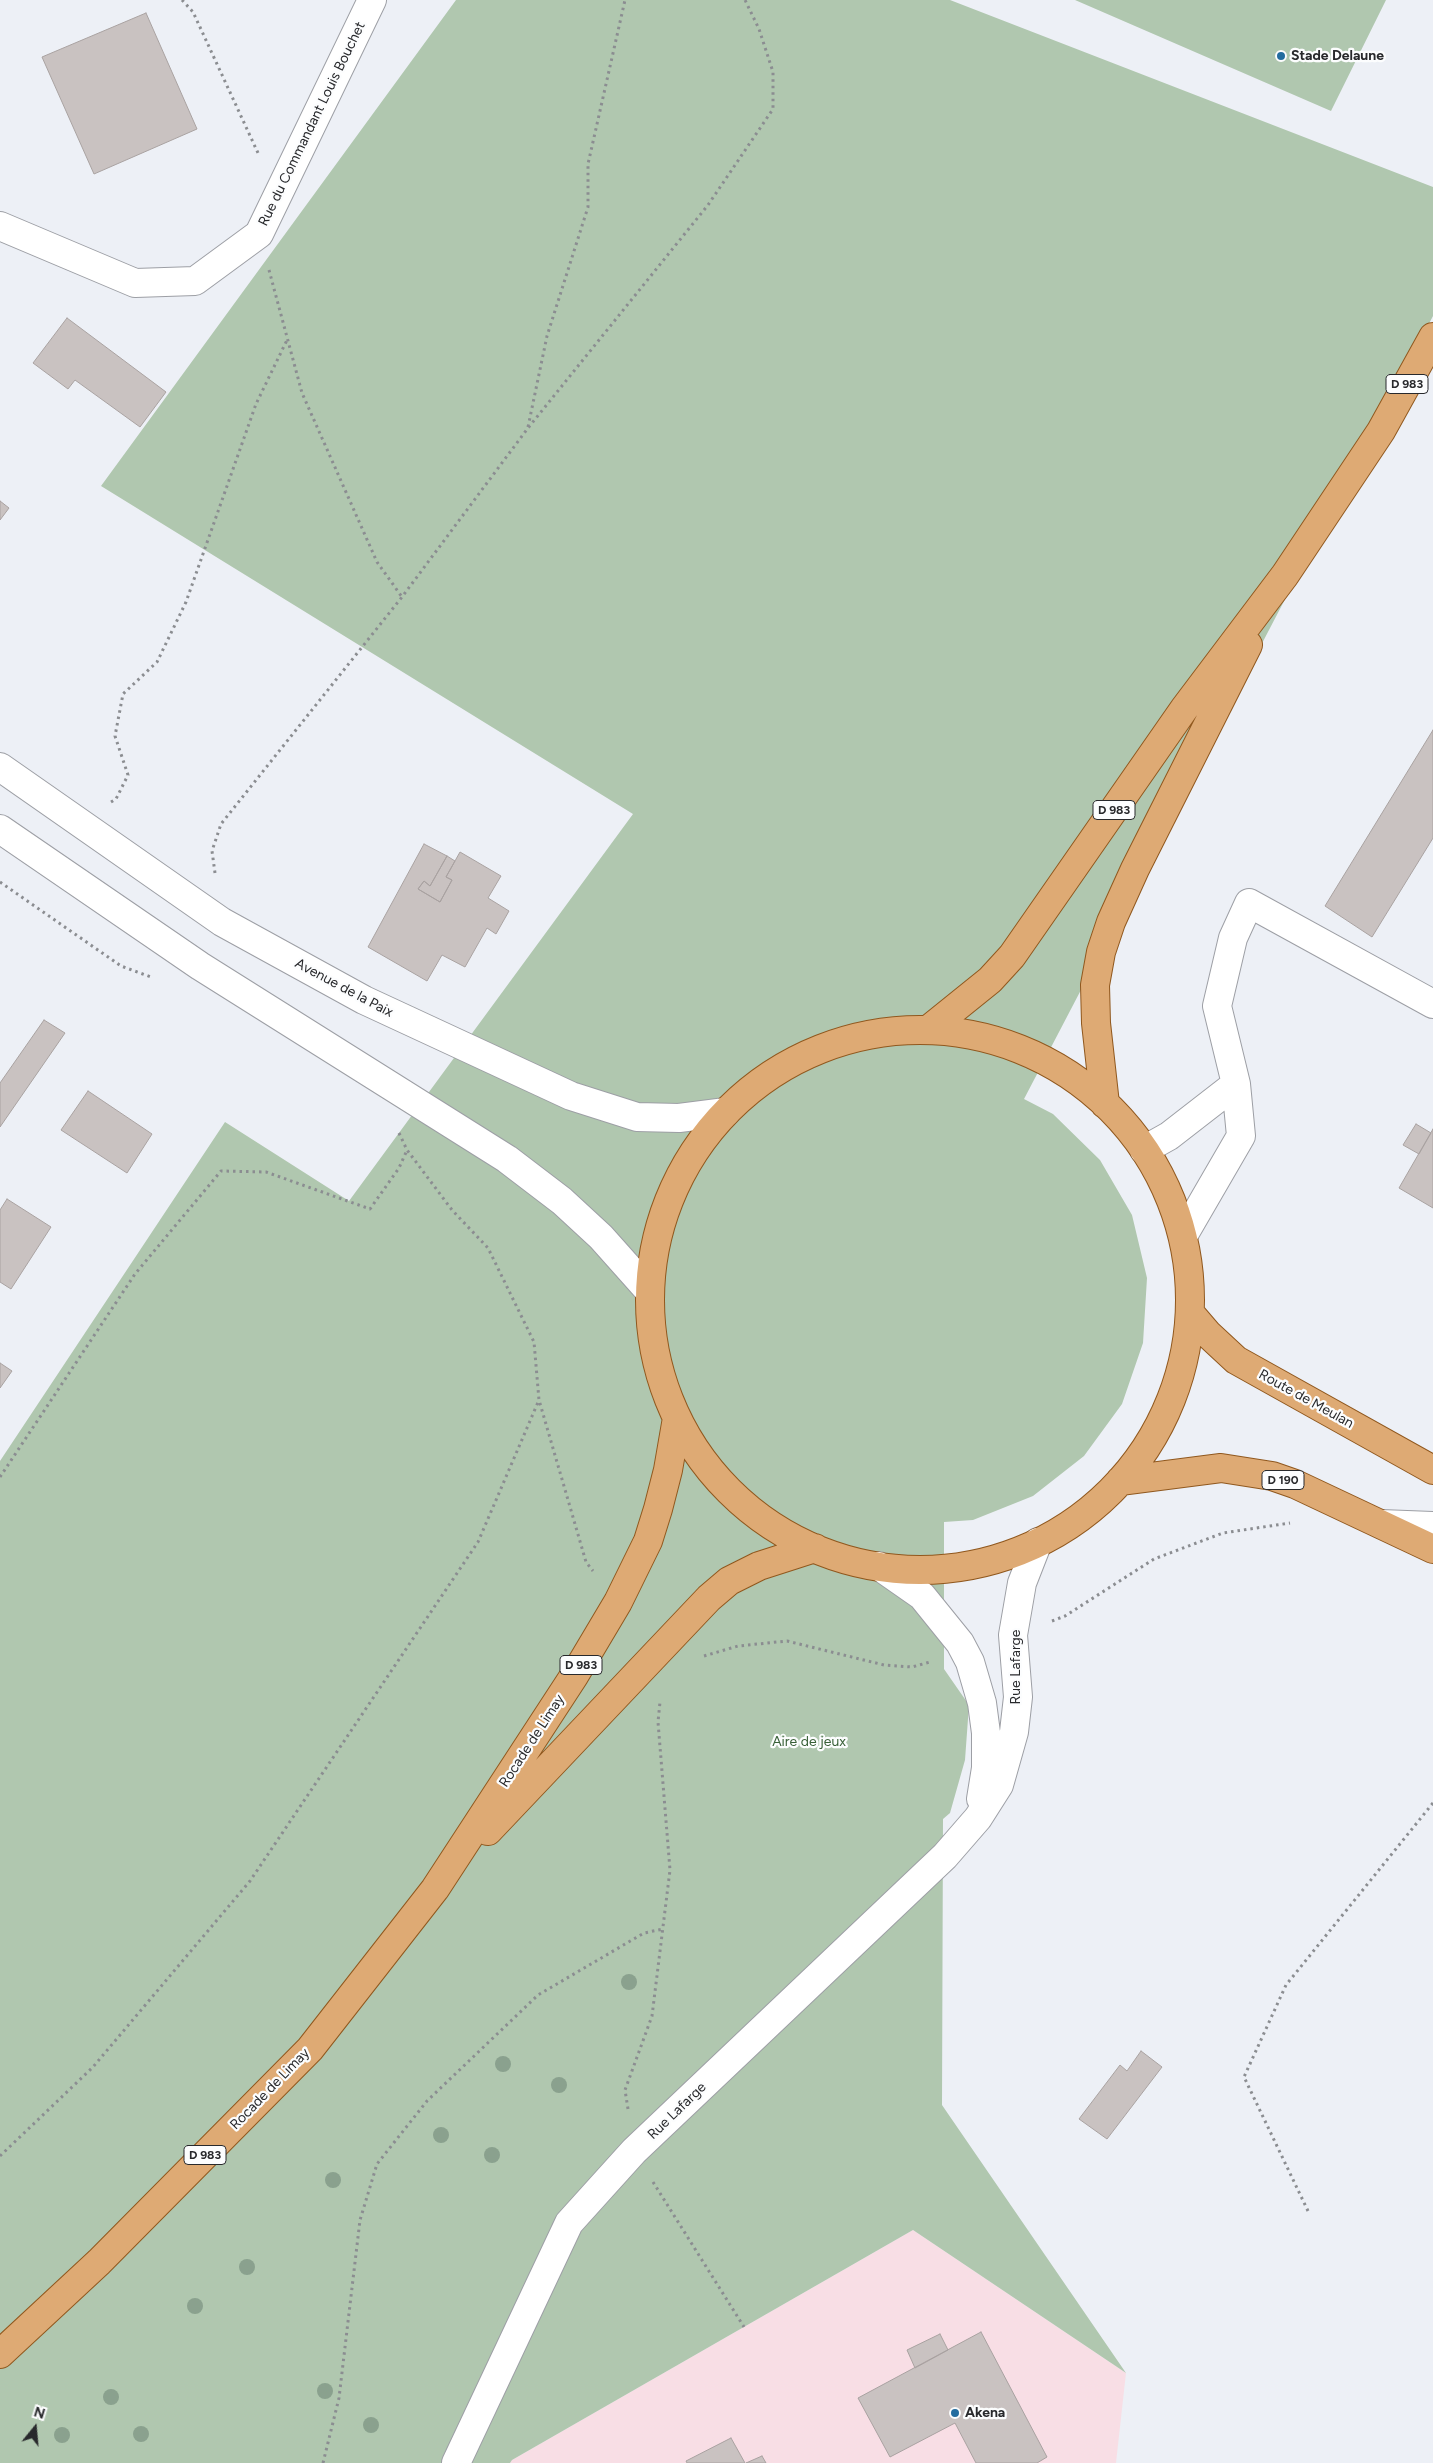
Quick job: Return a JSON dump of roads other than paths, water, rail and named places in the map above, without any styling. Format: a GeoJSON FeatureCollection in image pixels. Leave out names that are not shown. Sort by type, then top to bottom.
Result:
{"type":"FeatureCollection","features":[{"type":"Feature","properties":{"kind":"main road","name":"D 983"},"geometry":{"type":"LineString","coordinates":[[928,1030],[990,980],[1012,956],[1184,709],[1285,575],[1381,431],[1433,337]]}},
{"type":"Feature","properties":{"kind":"main road","name":"D 983"},"geometry":{"type":"LineString","coordinates":[[1106,1104],[1096,1023],[1095,985],[1111,922],[1139,860],[1208,721],[1285,575]]}},
{"type":"Feature","properties":{"kind":"main road"},"geometry":{"type":"LineString","coordinates":[[928,1030],[972,1035],[1024,1051],[1072,1077],[1106,1104],[1124,1122],[1144,1150],[1166,1188],[1182,1236],[1188,1270],[1190,1313],[1184,1359],[1173,1396],[1153,1438],[1120,1481],[1085,1514],[1038,1542],[1004,1556],[967,1566],[929,1570],[879,1566],[853,1561],[815,1548],[772,1525],[734,1495],[702,1459],[677,1418],[657,1364],[652,1335],[650,1292],[657,1236],[670,1195],[698,1145],[726,1112],[774,1072],[813,1052],[868,1035],[894,1031],[928,1030]]}},
{"type":"Feature","properties":{"kind":"main road","name":"Route de Meulan"},"geometry":{"type":"LineString","coordinates":[[1190,1313],[1208,1334],[1236,1360],[1433,1470]]}},
{"type":"Feature","properties":{"kind":"main road","name":"Rocade de Limay"},"geometry":{"type":"LineString","coordinates":[[0,2354],[100,2262],[310,2049],[435,1889],[574,1676],[618,1602],[648,1541],[656,1517],[668,1470],[677,1418]]}},
{"type":"Feature","properties":{"kind":"main road","name":"D 190"},"geometry":{"type":"LineString","coordinates":[[1120,1481],[1221,1468],[1254,1473],[1295,1484],[1433,1549]]}},
{"type":"Feature","properties":{"kind":"main road","name":"Rocade de Limay"},"geometry":{"type":"LineString","coordinates":[[435,1889],[668,1639],[729,1581],[759,1566],[815,1548]]}},
{"type":"Feature","properties":{"kind":"street","name":"Rue du Commandant Louis Bouchet"},"geometry":{"type":"LineString","coordinates":[[0,226],[135,283],[195,281],[259,234],[372,0]]}},
{"type":"Feature","properties":{"kind":"street","name":"Avenue de la Paix"},"geometry":{"type":"LineString","coordinates":[[0,767],[81,821],[222,922],[364,1000],[571,1096],[637,1117],[679,1118],[726,1112]]}},
{"type":"Feature","properties":{"kind":"street"},"geometry":{"type":"LineString","coordinates":[[0,829],[200,966],[507,1159],[562,1201],[601,1236],[650,1292]]}},
{"type":"Feature","properties":{"kind":"street"},"geometry":{"type":"LineString","coordinates":[[1182,1236],[1241,1136],[1236,1084],[1217,1006],[1233,938],[1249,903],[1433,1004]]}},
{"type":"Feature","properties":{"kind":"street"},"geometry":{"type":"LineString","coordinates":[[1144,1150],[1169,1136],[1236,1084]]}},
{"type":"Feature","properties":{"kind":"street","name":"D 190"},"geometry":{"type":"LineString","coordinates":[[1381,1524],[1433,1526]]}},
{"type":"Feature","properties":{"kind":"street","name":"Rue Lafarge"},"geometry":{"type":"LineString","coordinates":[[456,2463],[569,2223],[634,2151],[945,1856],[978,1818],[999,1785],[1014,1732],[1018,1697],[1013,1635],[1022,1583],[1038,1542]]}},
{"type":"Feature","properties":{"kind":"street"},"geometry":{"type":"LineString","coordinates":[[879,1566],[922,1596],[939,1615],[970,1662],[982,1703],[986,1733],[986,1768],[978,1818]]}},
{"type":"Feature","properties":{"kind":"place","name":"Stade Delaune"},"geometry":{"type":"Point","coordinates":[1281,56]}},
{"type":"Feature","properties":{"kind":"place","name":"Akena"},"geometry":{"type":"Point","coordinates":[955,2413]}},
{"type":"Feature","properties":{"kind":"park label","name":"Aire de jeux"},"geometry":{"type":"Point","coordinates":[809,1742]}}]}
